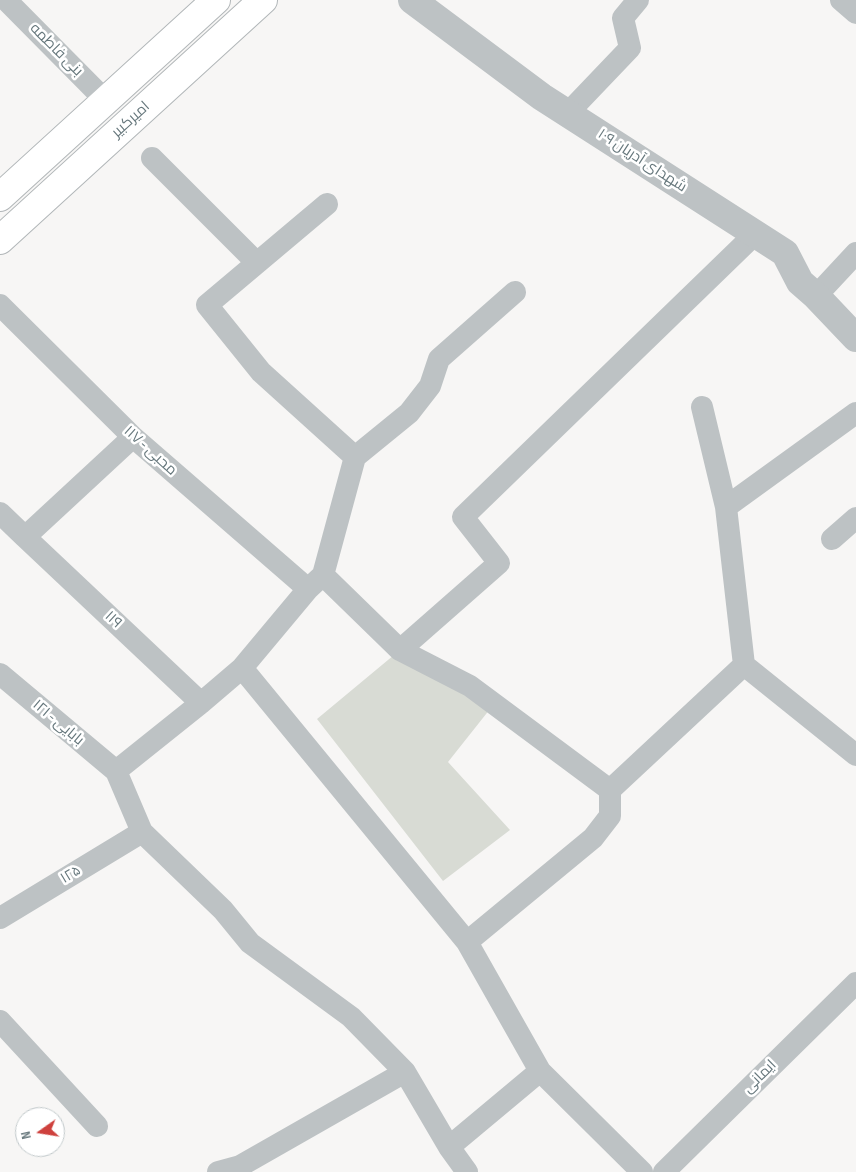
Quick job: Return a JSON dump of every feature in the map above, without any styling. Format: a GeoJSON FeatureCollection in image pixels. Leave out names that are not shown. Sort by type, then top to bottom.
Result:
{"type":"FeatureCollection","features":[{"type":"Feature","properties":{"kind":"main road","name":"امیرکبیر"},"geometry":{"type":"LineString","coordinates":[[0,197],[216,0]]}},
{"type":"Feature","properties":{"kind":"main road","name":"امیرکبیر"},"geometry":{"type":"LineString","coordinates":[[0,240],[263,0]]}},
{"type":"Feature","properties":{"kind":"street","name":"بنی فاطمه"},"geometry":{"type":"LineString","coordinates":[[6,0],[106,101]]}},
{"type":"Feature","properties":{"kind":"street","name":"شهدای آدریان ۱۰۹"},"geometry":{"type":"LineString","coordinates":[[412,0],[567,114],[785,253],[800,282],[856,338]]}},
{"type":"Feature","properties":{"kind":"street"},"geometry":{"type":"LineString","coordinates":[[567,114],[630,48],[623,18],[638,0]]}},
{"type":"Feature","properties":{"kind":"street"},"geometry":{"type":"LineString","coordinates":[[841,0],[856,13]]}},
{"type":"Feature","properties":{"kind":"street"},"geometry":{"type":"LineString","coordinates":[[152,158],[257,263]]}},
{"type":"Feature","properties":{"kind":"street"},"geometry":{"type":"LineString","coordinates":[[327,204],[207,305],[261,372],[355,457]]}},
{"type":"Feature","properties":{"kind":"street"},"geometry":{"type":"LineString","coordinates":[[400,650],[499,563],[463,516],[755,234]]}},
{"type":"Feature","properties":{"kind":"street"},"geometry":{"type":"LineString","coordinates":[[816,296],[856,253]]}},
{"type":"Feature","properties":{"kind":"street"},"geometry":{"type":"LineString","coordinates":[[467,1172],[449,1147],[405,1072],[352,1016],[250,944],[223,910],[142,832],[116,771],[202,703],[242,668],[316,582],[355,457],[409,413],[430,386],[439,359],[515,292]]}},
{"type":"Feature","properties":{"kind":"street","name":"محبی - ۱۱۷"},"geometry":{"type":"LineString","coordinates":[[0,305],[133,437],[400,650],[470,686],[610,790]]}},
{"type":"Feature","properties":{"kind":"street"},"geometry":{"type":"LineString","coordinates":[[702,407],[726,507],[744,665],[856,756]]}},
{"type":"Feature","properties":{"kind":"street"},"geometry":{"type":"LineString","coordinates":[[726,507],[856,413]]}},
{"type":"Feature","properties":{"kind":"street"},"geometry":{"type":"LineString","coordinates":[[25,537],[133,437]]}},
{"type":"Feature","properties":{"kind":"street","name":"۱۱۹"},"geometry":{"type":"LineString","coordinates":[[0,514],[202,703]]}},
{"type":"Feature","properties":{"kind":"street"},"geometry":{"type":"LineString","coordinates":[[832,539],[856,518]]}},
{"type":"Feature","properties":{"kind":"street"},"geometry":{"type":"LineString","coordinates":[[467,942],[593,838],[610,816],[610,790],[744,665]]}},
{"type":"Feature","properties":{"kind":"street"},"geometry":{"type":"LineString","coordinates":[[242,668],[467,942],[540,1071],[642,1172]]}},
{"type":"Feature","properties":{"kind":"street","name":"بابایی - ۱۲۱"},"geometry":{"type":"LineString","coordinates":[[0,674],[116,771]]}},
{"type":"Feature","properties":{"kind":"street","name":"۱۲۵"},"geometry":{"type":"LineString","coordinates":[[0,918],[142,832]]}},
{"type":"Feature","properties":{"kind":"street","name":"ایمانی"},"geometry":{"type":"LineString","coordinates":[[664,1172],[856,983]]}},
{"type":"Feature","properties":{"kind":"street"},"geometry":{"type":"LineString","coordinates":[[0,1020],[97,1126]]}},
{"type":"Feature","properties":{"kind":"street"},"geometry":{"type":"LineString","coordinates":[[449,1147],[540,1071]]}},
{"type":"Feature","properties":{"kind":"street"},"geometry":{"type":"LineString","coordinates":[[218,1172],[240,1166],[405,1072]]}},
{"type":"Feature","properties":{"kind":"shaded area"},"geometry":{"type":"Polygon","coordinates":[[[400,650],[494,704],[448,762],[510,830],[443,881],[317,719],[400,650]]]}}]}
